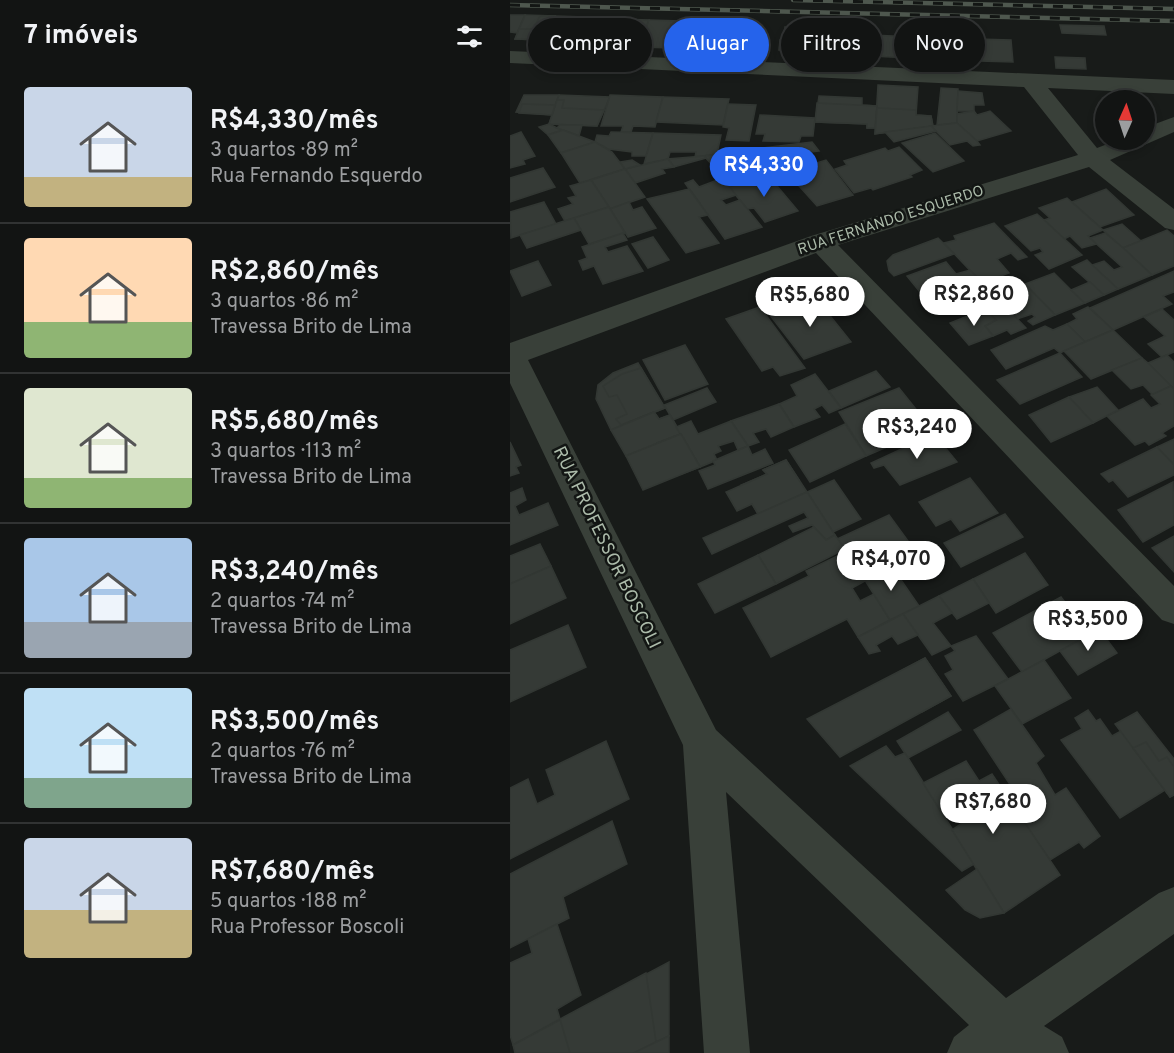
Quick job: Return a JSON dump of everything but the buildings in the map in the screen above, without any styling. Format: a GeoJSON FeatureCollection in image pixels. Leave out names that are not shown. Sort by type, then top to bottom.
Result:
{"type":"FeatureCollection","features":[{"type":"Feature","properties":{"kind":"street"},"geometry":{"type":"LineString","coordinates":[[510,57],[1174,87]]}},
{"type":"Feature","properties":{"kind":"street"},"geometry":{"type":"LineString","coordinates":[[1029,79],[1093,158],[1174,222]]}},
{"type":"Feature","properties":{"kind":"street"},"geometry":{"type":"LineString","coordinates":[[1155,132],[1174,124]]}},
{"type":"Feature","properties":{"kind":"street","name":"RUA FERNANDO ESQUERDO"},"geometry":{"type":"LineString","coordinates":[[510,354],[820,242],[1113,150]]}},
{"type":"Feature","properties":{"kind":"street"},"geometry":{"type":"LineString","coordinates":[[820,242],[1174,609]]}},
{"type":"Feature","properties":{"kind":"street","name":"RUA PROFESSOR BOSCOLI"},"geometry":{"type":"LineString","coordinates":[[510,354],[702,743],[987,1040],[1046,1053]]}},
{"type":"Feature","properties":{"kind":"street","name":"RUA PROFESSOR BOSCOLI"},"geometry":{"type":"LineString","coordinates":[[702,743],[727,1053]]}},
{"type":"Feature","properties":{"kind":"street"},"geometry":{"type":"LineString","coordinates":[[987,1040],[1174,908]]}},
{"type":"Feature","properties":{"kind":"railway"},"geometry":{"type":"LineString","coordinates":[[793,0],[1174,9]]}},
{"type":"Feature","properties":{"kind":"railway"},"geometry":{"type":"LineString","coordinates":[[510,5],[1174,21]]}}]}
